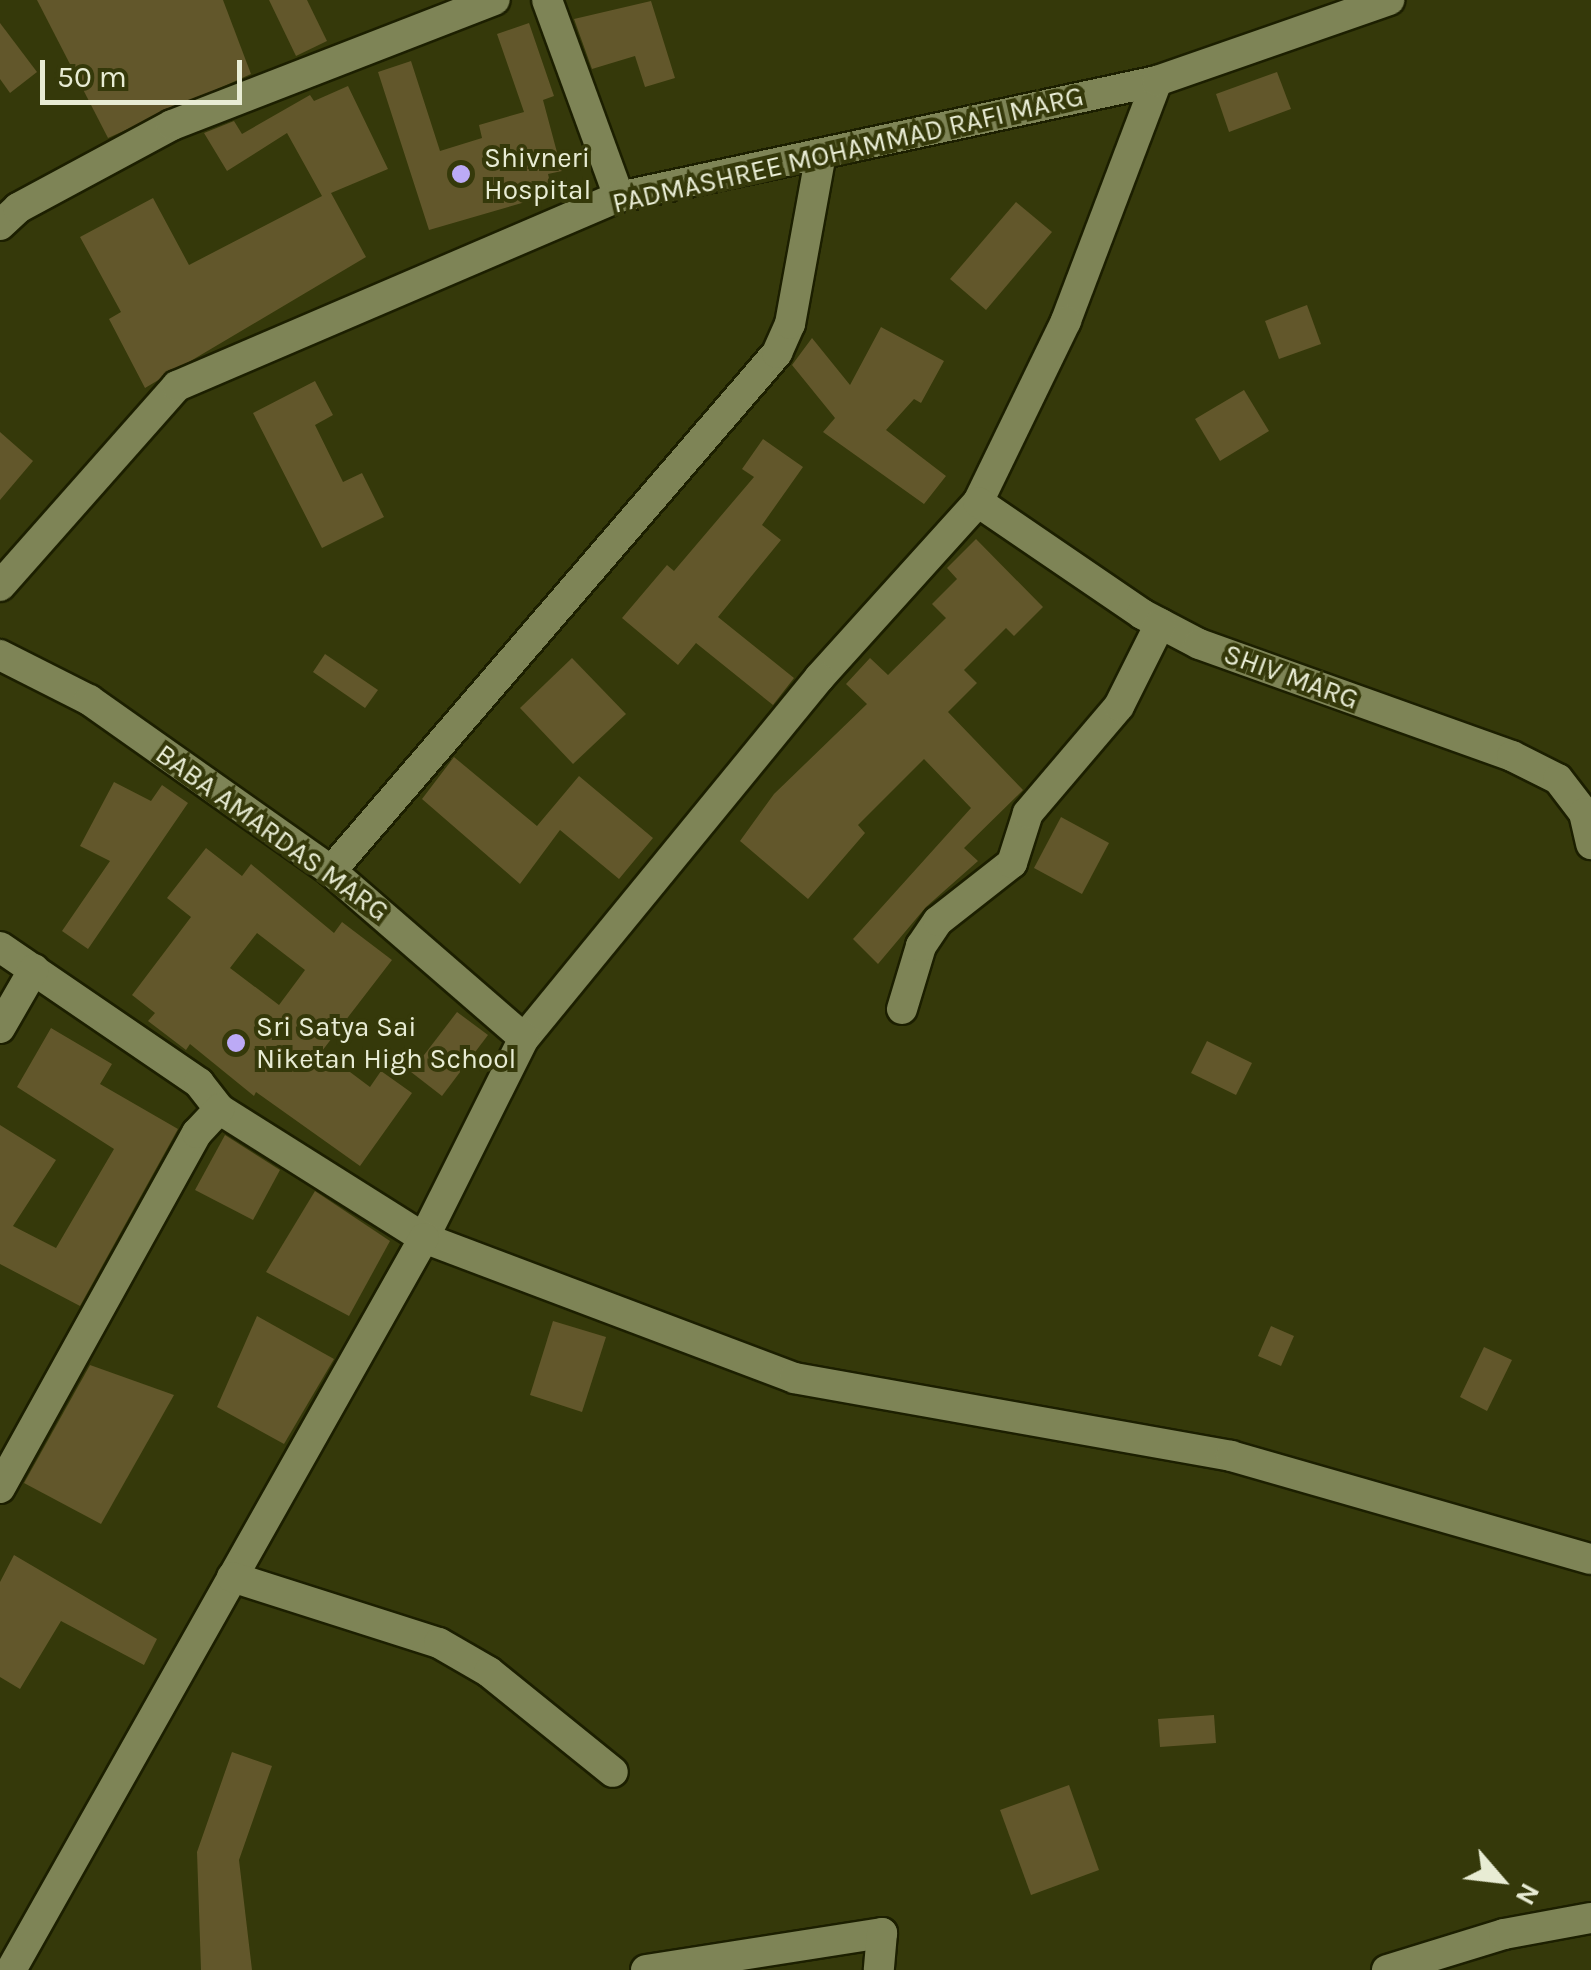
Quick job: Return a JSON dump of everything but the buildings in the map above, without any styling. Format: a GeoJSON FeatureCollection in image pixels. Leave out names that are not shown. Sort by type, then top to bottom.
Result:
{"type":"FeatureCollection","features":[{"type":"Feature","properties":{"kind":"street"},"geometry":{"type":"LineString","coordinates":[[0,224],[18,208],[172,125],[496,0]]}},
{"type":"Feature","properties":{"kind":"street"},"geometry":{"type":"LineString","coordinates":[[547,0],[619,197]]}},
{"type":"Feature","properties":{"kind":"street","name":"PADMASHREE MOHAMMAD RAFI MARG"},"geometry":{"type":"LineString","coordinates":[[0,586],[177,386],[619,197],[1157,81],[1389,0]]}},
{"type":"Feature","properties":{"kind":"street"},"geometry":{"type":"LineString","coordinates":[[12,1970],[424,1238],[524,1038],[819,678],[978,502],[1066,321],[1157,81]]}},
{"type":"Feature","properties":{"kind":"street"},"geometry":{"type":"LineString","coordinates":[[331,871],[777,353],[790,324],[821,154]]}},
{"type":"Feature","properties":{"kind":"street","name":"SHIV MARG"},"geometry":{"type":"LineString","coordinates":[[978,502],[1160,624],[1558,779],[1584,813],[1591,844]]}},
{"type":"Feature","properties":{"kind":"street"},"geometry":{"type":"LineString","coordinates":[[902,1010],[921,946],[938,922],[1012,863],[1028,813],[1120,706],[1160,624]]}},
{"type":"Feature","properties":{"kind":"street","name":"BABA AMARDAS MARG"},"geometry":{"type":"LineString","coordinates":[[0,656],[89,700],[331,871],[524,1038]]}},
{"type":"Feature","properties":{"kind":"street"},"geometry":{"type":"LineString","coordinates":[[0,947],[199,1083],[219,1109],[424,1238],[794,1378],[1231,1456],[1591,1559]]}},
{"type":"Feature","properties":{"kind":"street"},"geometry":{"type":"LineString","coordinates":[[0,1028],[34,969]]}},
{"type":"Feature","properties":{"kind":"street"},"geometry":{"type":"LineString","coordinates":[[0,1488],[198,1134],[219,1109]]}},
{"type":"Feature","properties":{"kind":"street"},"geometry":{"type":"LineString","coordinates":[[232,1577],[439,1642],[489,1672],[613,1772]]}},
{"type":"Feature","properties":{"kind":"street"},"geometry":{"type":"LineString","coordinates":[[1387,1970],[1504,1934],[1591,1918]]}},
{"type":"Feature","properties":{"kind":"street"},"geometry":{"type":"LineString","coordinates":[[646,1970],[882,1933],[879,1970]]}},
{"type":"Feature","properties":{"kind":"place","name":"Shivneri Hospital"},"geometry":{"type":"Point","coordinates":[461,174]}},
{"type":"Feature","properties":{"kind":"place","name":"Sri Satya Sai Niketan High School"},"geometry":{"type":"Point","coordinates":[236,1043]}}]}
